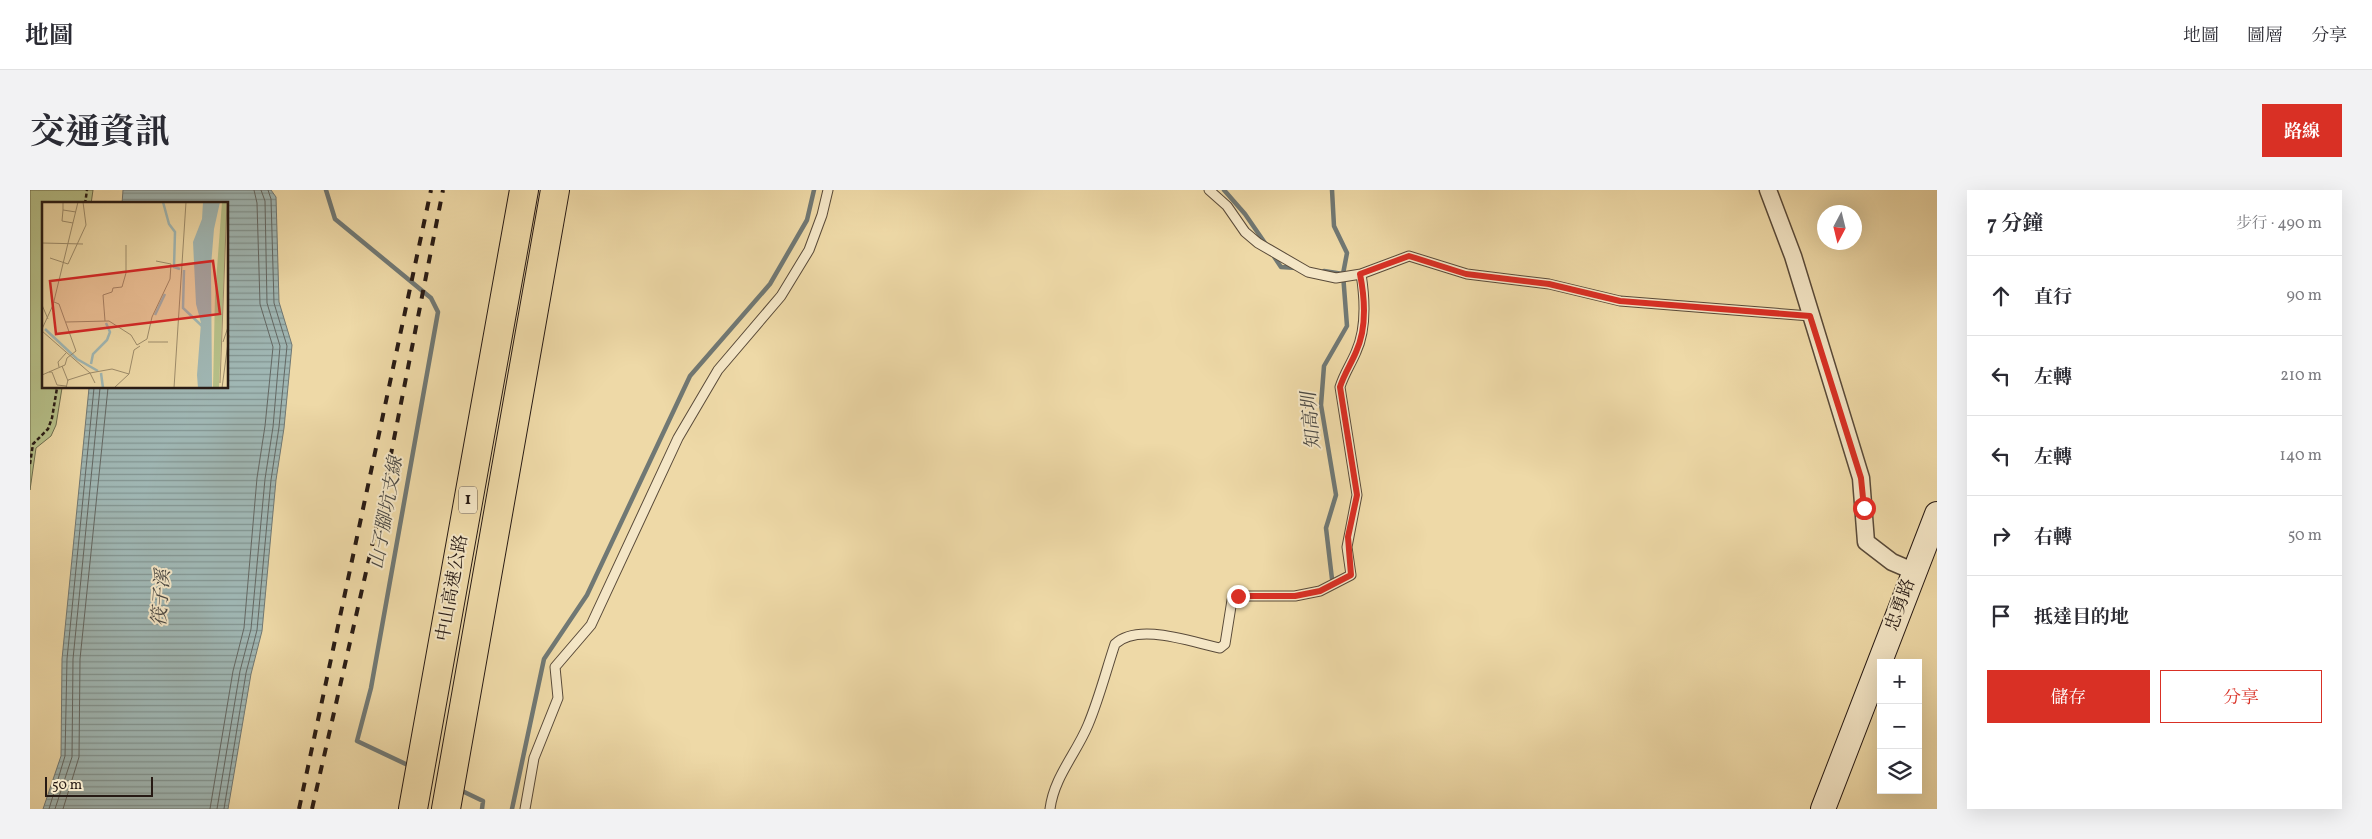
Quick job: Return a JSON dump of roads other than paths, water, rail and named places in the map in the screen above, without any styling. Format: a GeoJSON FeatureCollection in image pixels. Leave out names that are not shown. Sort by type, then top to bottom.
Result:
{"type":"FeatureCollection","features":[{"type":"Feature","properties":{"kind":"highway","name":"中山高速公路"},"geometry":{"type":"LineString","coordinates":[[413,809],[524,190]]}},
{"type":"Feature","properties":{"kind":"highway","name":"中山高速公路"},"geometry":{"type":"LineString","coordinates":[[446,809],[555,190]]}},
{"type":"Feature","properties":{"kind":"main road","name":"忠勇路"},"geometry":{"type":"LineString","coordinates":[[1823,809],[1913,571],[1937,514]]}},
{"type":"Feature","properties":{"kind":"street"},"geometry":{"type":"LineString","coordinates":[[1768,190],[1793,256],[1861,478],[1866,542],[1892,562],[1913,571]]}},
{"type":"Feature","properties":{"kind":"lane"},"geometry":{"type":"LineString","coordinates":[[525,809],[534,758],[558,698],[555,667],[591,624],[678,438],[718,370],[781,296],[808,250],[822,215],[828,190]]}},
{"type":"Feature","properties":{"kind":"lane"},"geometry":{"type":"LineString","coordinates":[[1209,190],[1227,206],[1245,232],[1258,243],[1308,272],[1336,278],[1360,274],[1409,256],[1466,274],[1549,284],[1620,301],[1810,316]]}},
{"type":"Feature","properties":{"kind":"lane"},"geometry":{"type":"LineString","coordinates":[[1050,809],[1052,795],[1058,780],[1088,723],[1115,644],[1122,637],[1135,633],[1154,634],[1220,648],[1225,644],[1232,600],[1238,596],[1295,596],[1320,591],[1351,575],[1348,537],[1357,495],[1340,387],[1344,373],[1357,350],[1364,313],[1360,274]]}},
{"type":"Feature","properties":{"kind":"water","name":"筏子溪"},"geometry":{"type":"Polygon","coordinates":[[[123,190],[271,190],[276,197],[279,302],[292,345],[284,428],[276,480],[262,631],[251,674],[228,809],[43,809],[61,756],[62,659],[89,389],[229,389],[229,202],[122,202],[123,190]]]}},
{"type":"Feature","properties":{"kind":"waterway","name":"山子腳坑支線"},"geometry":{"type":"LineString","coordinates":[[326,190],[335,219],[431,298],[438,312],[371,688],[357,741],[412,767]]}},
{"type":"Feature","properties":{"kind":"waterway"},"geometry":{"type":"LineString","coordinates":[[512,809],[544,659],[587,595],[690,376],[770,284],[807,220],[814,190]]}},
{"type":"Feature","properties":{"kind":"waterway","name":"知高圳"},"geometry":{"type":"LineString","coordinates":[[1224,190],[1245,214],[1267,246]]}},
{"type":"Feature","properties":{"kind":"waterway"},"geometry":{"type":"LineString","coordinates":[[1332,190],[1334,226],[1347,253],[1343,274]]}},
{"type":"Feature","properties":{"kind":"waterway","name":"知高圳"},"geometry":{"type":"LineString","coordinates":[[1273,255],[1281,267],[1297,268]]}},
{"type":"Feature","properties":{"kind":"waterway","name":"知高圳"},"geometry":{"type":"LineString","coordinates":[[1324,271],[1343,274],[1347,326],[1324,366],[1321,405],[1336,495],[1326,528],[1332,579]]}},
{"type":"Feature","properties":{"kind":"waterway","name":"山子腳坑支線"},"geometry":{"type":"LineString","coordinates":[[458,789],[483,801],[482,809]]}},
{"type":"Feature","properties":{"kind":"railway"},"geometry":{"type":"LineString","coordinates":[[299,809],[431,190]]}},
{"type":"Feature","properties":{"kind":"railway"},"geometry":{"type":"LineString","coordinates":[[312,809],[379,515],[443,190]]}}]}
